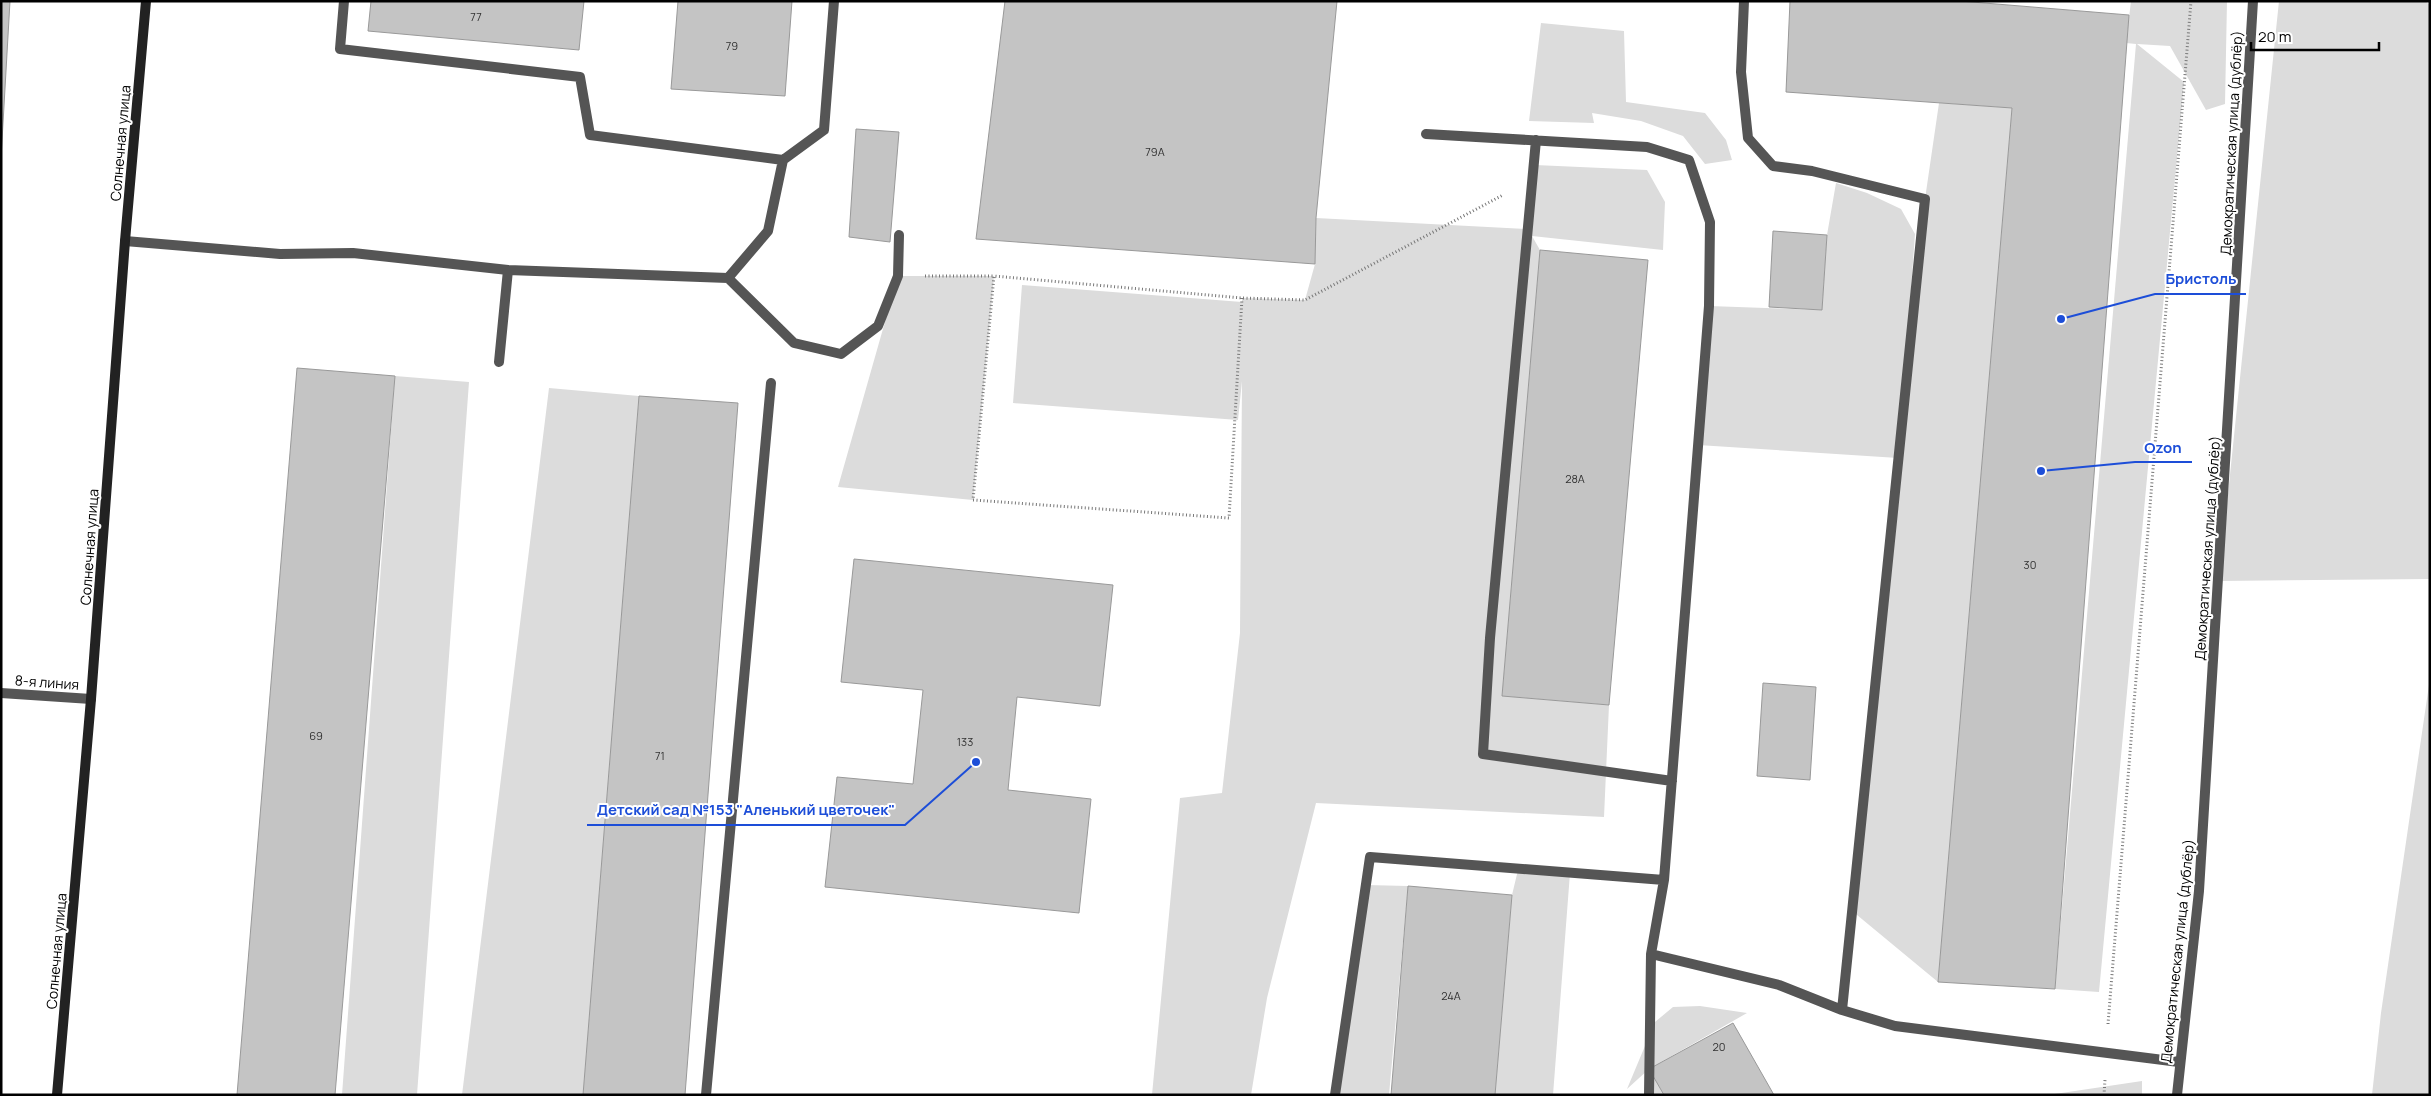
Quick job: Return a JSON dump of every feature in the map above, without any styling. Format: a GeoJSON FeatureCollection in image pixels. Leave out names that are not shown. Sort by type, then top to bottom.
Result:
{"type":"FeatureCollection","features":[{"type":"Feature","properties":{"kind":"main road","name":"Солнечная улица"},"geometry":{"type":"LineString","coordinates":[[57,1095],[91,699],[125,241],[146,1]]}},
{"type":"Feature","properties":{"kind":"street"},"geometry":{"type":"LineString","coordinates":[[344,1],[340,49],[580,77],[590,135],[783,160]]}},
{"type":"Feature","properties":{"kind":"street"},"geometry":{"type":"LineString","coordinates":[[728,278],[768,231],[783,160],[824,130],[834,1]]}},
{"type":"Feature","properties":{"kind":"street"},"geometry":{"type":"LineString","coordinates":[[1744,1],[1741,72],[1748,138],[1773,166],[1812,171],[1924,199],[1842,1010]]}},
{"type":"Feature","properties":{"kind":"street","name":"Демократическая улица (дублёр)"},"geometry":{"type":"LineString","coordinates":[[2177,1095],[2179,1062],[2199,891],[2254,1]]}},
{"type":"Feature","properties":{"kind":"street"},"geometry":{"type":"LineString","coordinates":[[1426,134],[1647,147],[1689,160],[1710,222],[1709,306],[1664,880],[1650,954],[1649,1095]]}},
{"type":"Feature","properties":{"kind":"street"},"geometry":{"type":"LineString","coordinates":[[1536,140],[1490,638],[1482,754],[1672,781]]}},
{"type":"Feature","properties":{"kind":"street"},"geometry":{"type":"LineString","coordinates":[[125,241],[280,254],[353,253],[508,270],[728,278],[794,343],[841,354],[878,326],[898,276],[899,235]]}},
{"type":"Feature","properties":{"kind":"street"},"geometry":{"type":"LineString","coordinates":[[499,362],[508,270]]}},
{"type":"Feature","properties":{"kind":"street"},"geometry":{"type":"LineString","coordinates":[[706,1095],[772,383]]}},
{"type":"Feature","properties":{"kind":"street","name":"8-я линия"},"geometry":{"type":"LineString","coordinates":[[1,693],[91,699]]}},
{"type":"Feature","properties":{"kind":"street"},"geometry":{"type":"LineString","coordinates":[[1335,1095],[1370,857],[1664,880]]}},
{"type":"Feature","properties":{"kind":"street"},"geometry":{"type":"LineString","coordinates":[[1650,954],[1779,985],[1842,1010],[1895,1026],[2179,1062]]}},
{"type":"Feature","properties":{"kind":"path"},"geometry":{"type":"LineString","coordinates":[[2104,1095],[2191,1]]}},
{"type":"Feature","properties":{"kind":"path"},"geometry":{"type":"LineString","coordinates":[[898,276],[994,276],[1242,298],[1305,300],[1532,180]]}},
{"type":"Feature","properties":{"kind":"path"},"geometry":{"type":"LineString","coordinates":[[994,276],[973,500],[1229,518],[1242,298]]}},
{"type":"Feature","properties":{"kind":"shaded area"},"geometry":{"type":"Polygon","coordinates":[[[2131,1],[2227,1],[2225,104],[2206,110],[2170,46],[2137,44],[2184,82],[2099,992],[2055,989],[2136,44],[2126,43],[2131,1]]]}},
{"type":"Feature","properties":{"kind":"shaded area"},"geometry":{"type":"Polygon","coordinates":[[[2279,1],[2425,1],[2430,5],[2430,579],[2219,581],[2279,1]]]}},
{"type":"Feature","properties":{"kind":"shaded area"},"geometry":{"type":"Polygon","coordinates":[[[1541,23],[1624,31],[1626,102],[1705,113],[1726,140],[1732,160],[1705,164],[1683,136],[1641,121],[1592,113],[1594,123],[1529,121],[1541,23]]]}},
{"type":"Feature","properties":{"kind":"shaded area"},"geometry":{"type":"Polygon","coordinates":[[[1939,103],[2012,108],[1938,982],[1851,910],[1898,458],[1698,445],[1709,306],[1822,310],[1827,235],[1836,183],[1867,193],[1901,209],[1915,234],[1903,399],[1925,199],[1939,103]]]}},
{"type":"Feature","properties":{"kind":"shaded area"},"geometry":{"type":"Polygon","coordinates":[[[1535,165],[1647,170],[1665,202],[1663,250],[1532,236],[1540,250],[1502,696],[1609,705],[1604,817],[1316,803],[1267,998],[1251,1095],[1152,1095],[1180,798],[1222,793],[1240,633],[1242,381],[1238,420],[1013,403],[1022,285],[1242,302],[1242,298],[1305,300],[1315,264],[1316,218],[1528,229],[1535,165]]]}},
{"type":"Feature","properties":{"kind":"shaded area"},"geometry":{"type":"Polygon","coordinates":[[[898,276],[994,276],[973,500],[838,487],[898,276]]]}},
{"type":"Feature","properties":{"kind":"shaded area"},"geometry":{"type":"Polygon","coordinates":[[[395,376],[469,382],[417,1095],[342,1095],[395,376]]]}},
{"type":"Feature","properties":{"kind":"shaded area"},"geometry":{"type":"Polygon","coordinates":[[[549,388],[639,396],[583,1095],[462,1095],[549,388]]]}},
{"type":"Feature","properties":{"kind":"shaded area"},"geometry":{"type":"Polygon","coordinates":[[[2430,678],[2430,1095],[2372,1095],[2381,1013],[2430,678]]]}},
{"type":"Feature","properties":{"kind":"shaded area"},"geometry":{"type":"Polygon","coordinates":[[[1518,870],[1570,873],[1553,1095],[1495,1095],[1512,895],[1518,870]]]}},
{"type":"Feature","properties":{"kind":"shaded area"},"geometry":{"type":"Polygon","coordinates":[[[1366,885],[1408,886],[1389,1095],[1335,1095],[1366,885]]]}},
{"type":"Feature","properties":{"kind":"shaded area"},"geometry":{"type":"Polygon","coordinates":[[[1700,1006],[1747,1013],[1649,1069],[1627,1089],[1655,1022],[1673,1007],[1700,1006]]]}},
{"type":"Feature","properties":{"kind":"shaded area"},"geometry":{"type":"Polygon","coordinates":[[[1649,1069],[1664,1095],[1650,1095],[1649,1069]]]}},
{"type":"Feature","properties":{"kind":"shaded area"},"geometry":{"type":"Polygon","coordinates":[[[2142,1081],[2142,1095],[2048,1095],[2142,1081]]]}},
{"type":"Feature","properties":{"kind":"building"},"geometry":{"type":"Polygon","coordinates":[[[1,1],[10,1],[1,158],[1,1]]]}},
{"type":"Feature","properties":{"kind":"building"},"geometry":{"type":"Polygon","coordinates":[[[371,1],[584,1],[579,50],[368,31],[371,1]]]}},
{"type":"Feature","properties":{"kind":"building"},"geometry":{"type":"Polygon","coordinates":[[[678,1],[792,1],[785,96],[671,89],[678,1]]]}},
{"type":"Feature","properties":{"kind":"building"},"geometry":{"type":"Polygon","coordinates":[[[1005,1],[1337,1],[1316,218],[1315,264],[976,239],[1005,1]]]}},
{"type":"Feature","properties":{"kind":"building"},"geometry":{"type":"Polygon","coordinates":[[[1790,1],[1960,1],[2129,15],[2055,989],[1938,982],[2012,108],[1786,92],[1790,1]]]}},
{"type":"Feature","properties":{"kind":"building"},"geometry":{"type":"Polygon","coordinates":[[[856,129],[899,132],[890,242],[849,237],[856,129]]]}},
{"type":"Feature","properties":{"kind":"building"},"geometry":{"type":"Polygon","coordinates":[[[1773,231],[1827,235],[1822,310],[1769,307],[1773,231]]]}},
{"type":"Feature","properties":{"kind":"building"},"geometry":{"type":"Polygon","coordinates":[[[1540,250],[1648,260],[1609,705],[1502,696],[1540,250]]]}},
{"type":"Feature","properties":{"kind":"building"},"geometry":{"type":"Polygon","coordinates":[[[297,368],[395,376],[335,1095],[237,1095],[297,368]]]}},
{"type":"Feature","properties":{"kind":"building"},"geometry":{"type":"Polygon","coordinates":[[[639,396],[738,403],[685,1095],[583,1095],[639,396]]]}},
{"type":"Feature","properties":{"kind":"building"},"geometry":{"type":"Polygon","coordinates":[[[854,559],[1113,585],[1100,706],[1017,697],[1008,790],[1091,799],[1079,913],[825,887],[837,777],[913,784],[923,690],[841,682],[854,559]]]}},
{"type":"Feature","properties":{"kind":"building"},"geometry":{"type":"Polygon","coordinates":[[[1763,683],[1816,687],[1810,780],[1757,776],[1763,683]]]}},
{"type":"Feature","properties":{"kind":"building"},"geometry":{"type":"Polygon","coordinates":[[[1408,886],[1512,895],[1495,1095],[1391,1095],[1408,886]]]}},
{"type":"Feature","properties":{"kind":"building"},"geometry":{"type":"Polygon","coordinates":[[[1733,1023],[1774,1095],[1664,1095],[1649,1069],[1733,1023]]]}},
{"type":"Feature","properties":{"kind":"place","name":"Бристоль"},"geometry":{"type":"Point","coordinates":[2061,319]}},
{"type":"Feature","properties":{"kind":"place","name":"Ozon"},"geometry":{"type":"Point","coordinates":[2041,471]}},
{"type":"Feature","properties":{"kind":"place","name":"Детский сад №153 \"Аленький цветочек\""},"geometry":{"type":"Point","coordinates":[976,762]}}]}
